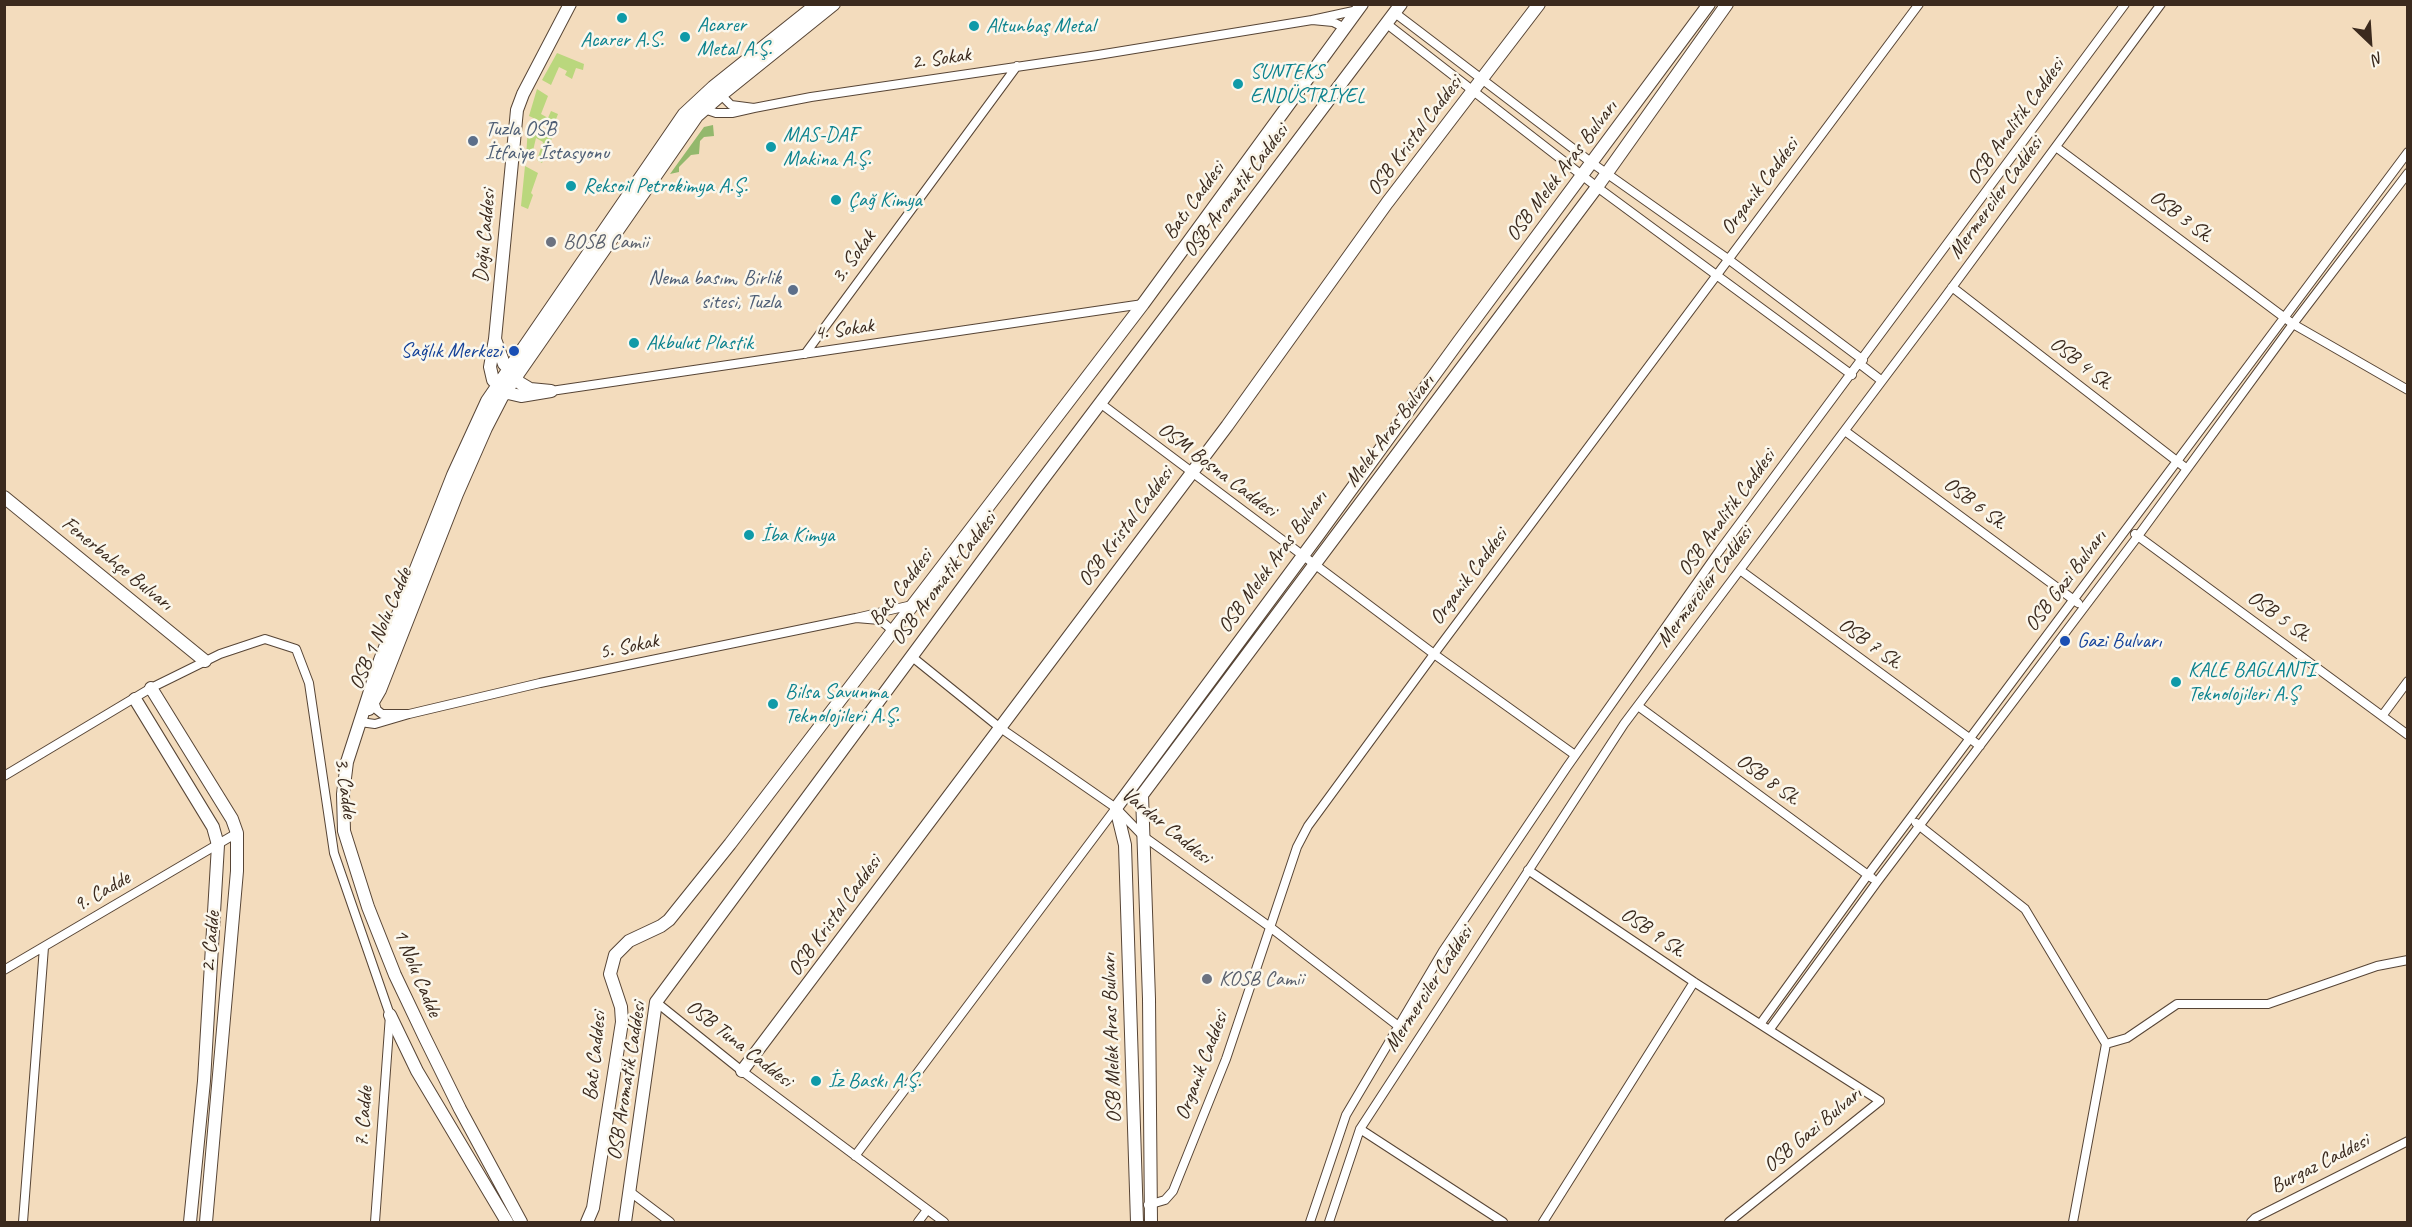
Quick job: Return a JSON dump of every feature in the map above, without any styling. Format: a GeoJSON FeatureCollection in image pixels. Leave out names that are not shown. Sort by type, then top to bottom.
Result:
{"type":"FeatureCollection","features":[{"type":"Feature","properties":{"kind":"street","name":"Doğu Caddesi"},"geometry":{"type":"LineString","coordinates":[[501,389],[490,367],[495,339],[517,110],[570,4]]}},
{"type":"Feature","properties":{"kind":"street","name":"OSB 1 Nolu Cadde"},"geometry":{"type":"LineString","coordinates":[[360,722],[380,660],[453,475],[481,412],[512,374],[669,135],[816,4]]}},
{"type":"Feature","properties":{"kind":"street","name":"OSB 1 Nolu Cadde"},"geometry":{"type":"LineString","coordinates":[[703,103],[721,95],[834,4]]}},
{"type":"Feature","properties":{"kind":"street","name":"OSB Kristal Caddesi"},"geometry":{"type":"LineString","coordinates":[[742,1071],[794,1005],[999,727],[1191,473],[1388,203],[1539,4]]}},
{"type":"Feature","properties":{"kind":"street","name":"OSB Melek Aras Bulvarı"},"geometry":{"type":"LineString","coordinates":[[1137,1222],[1125,845],[1116,808],[1709,4]]}},
{"type":"Feature","properties":{"kind":"street","name":"Melek Aras Bulvarı"},"geometry":{"type":"LineString","coordinates":[[1151,1222],[1142,795],[1182,738],[1315,565],[1597,187],[1727,4]]}},
{"type":"Feature","properties":{"kind":"street","name":"Organik Caddesi"},"geometry":{"type":"LineString","coordinates":[[1152,1205],[1165,1200],[1173,1191],[1226,1059],[1298,847],[1308,826],[1918,4]]}},
{"type":"Feature","properties":{"kind":"street","name":"OSB Analitik Caddesi"},"geometry":{"type":"LineString","coordinates":[[1310,1222],[1346,1115],[1397,1025],[1443,951],[1575,755],[1720,550],[2126,4]]}},
{"type":"Feature","properties":{"kind":"street","name":"Mermerciler Caddesi"},"geometry":{"type":"LineString","coordinates":[[1329,1222],[1360,1129],[1528,870],[1638,706],[2161,4]]}},
{"type":"Feature","properties":{"kind":"street","name":"2. Sokak"},"geometry":{"type":"LineString","coordinates":[[703,103],[710,112],[723,113],[811,97],[1311,20],[1360,7]]}},
{"type":"Feature","properties":{"kind":"street","name":"Batı Caddesi"},"geometry":{"type":"LineString","coordinates":[[587,1222],[593,1208],[622,1022],[621,1007],[610,974],[613,959],[624,945],[669,920],[1143,304],[1360,7]]}},
{"type":"Feature","properties":{"kind":"street"},"geometry":{"type":"LineString","coordinates":[[1398,9],[1478,85],[1583,176],[1852,375]]}},
{"type":"Feature","properties":{"kind":"street","name":"OSB Aromatik Caddesi"},"geometry":{"type":"LineString","coordinates":[[625,1222],[656,1002],[1100,403],[1398,9]]}},
{"type":"Feature","properties":{"kind":"street","name":"2. Sokak"},"geometry":{"type":"LineString","coordinates":[[1311,20],[1334,22],[1344,28]]}},
{"type":"Feature","properties":{"kind":"street"},"geometry":{"type":"LineString","coordinates":[[1387,24],[1592,163],[1728,259],[1861,362],[1882,381]]}},
{"type":"Feature","properties":{"kind":"street","name":"3. Sokak"},"geometry":{"type":"LineString","coordinates":[[804,354],[1017,66]]}},
{"type":"Feature","properties":{"kind":"street","name":"2. Sokak"},"geometry":{"type":"LineString","coordinates":[[721,95],[731,105],[754,108]]}},
{"type":"Feature","properties":{"kind":"street","name":"OSB 3 Sk."},"geometry":{"type":"LineString","coordinates":[[2056,147],[2293,324],[2408,390]]}},
{"type":"Feature","properties":{"kind":"street","name":"OSB Gazi Bulvarı"},"geometry":{"type":"LineString","coordinates":[[1729,1222],[1880,1101],[1761,1023],[1868,875],[2408,152]]}},
{"type":"Feature","properties":{"kind":"street","name":"OSB Gazi Bulvarı"},"geometry":{"type":"LineString","coordinates":[[1770,1029],[1877,882],[2408,172]]}},
{"type":"Feature","properties":{"kind":"street","name":"OSB 4 Sk."},"geometry":{"type":"LineString","coordinates":[[1952,287],[2187,470]]}},
{"type":"Feature","properties":{"kind":"street","name":"4. Sokak"},"geometry":{"type":"LineString","coordinates":[[551,391],[1143,304]]}},
{"type":"Feature","properties":{"kind":"street","name":"Doğu Caddesi"},"geometry":{"type":"LineString","coordinates":[[495,339],[500,356],[512,374]]}},
{"type":"Feature","properties":{"kind":"street"},"geometry":{"type":"LineString","coordinates":[[512,374],[530,389],[551,391]]}},
{"type":"Feature","properties":{"kind":"street","name":"OSB 1 Nolu Cadde"},"geometry":{"type":"LineString","coordinates":[[360,722],[374,701],[501,389]]}},
{"type":"Feature","properties":{"kind":"street"},"geometry":{"type":"LineString","coordinates":[[501,389],[528,396],[551,391]]}},
{"type":"Feature","properties":{"kind":"street","name":"OSM Bosna Caddesi"},"geometry":{"type":"LineString","coordinates":[[1100,403],[1434,654],[1575,755]]}},
{"type":"Feature","properties":{"kind":"street","name":"OSB 6 Sk."},"geometry":{"type":"LineString","coordinates":[[1845,430],[2083,607]]}},
{"type":"Feature","properties":{"kind":"street","name":"Fenerbahçe Bulvarı"},"geometry":{"type":"LineString","coordinates":[[4,497],[205,661]]}},
{"type":"Feature","properties":{"kind":"street","name":"OSB 5 Sk."},"geometry":{"type":"LineString","coordinates":[[2128,529],[2408,735]]}},
{"type":"Feature","properties":{"kind":"street","name":"OSB 7 Sk."},"geometry":{"type":"LineString","coordinates":[[1740,570],[1980,746]]}},
{"type":"Feature","properties":{"kind":"street","name":"5. Sokak"},"geometry":{"type":"LineString","coordinates":[[360,722],[378,723],[540,683],[912,605]]}},
{"type":"Feature","properties":{"kind":"street","name":"5. Sokak"},"geometry":{"type":"LineString","coordinates":[[856,618],[880,620],[892,630]]}},
{"type":"Feature","properties":{"kind":"street","name":"3. Cadde"},"geometry":{"type":"LineString","coordinates":[[4,776],[151,688],[220,654],[265,639],[296,649],[309,683],[334,853],[390,1015],[417,1071],[507,1222]]}},
{"type":"Feature","properties":{"kind":"street","name":"Vardar Caddesi"},"geometry":{"type":"LineString","coordinates":[[911,656],[999,727],[1116,808],[1143,836],[1270,927],[1397,1025]]}},
{"type":"Feature","properties":{"kind":"street"},"geometry":{"type":"LineString","coordinates":[[2382,717],[2408,681]]}},
{"type":"Feature","properties":{"kind":"street","name":"2. Cadde"},"geometry":{"type":"LineString","coordinates":[[151,688],[232,819],[237,833],[237,871],[206,1222]]}},
{"type":"Feature","properties":{"kind":"street","name":"2. Cadde"},"geometry":{"type":"LineString","coordinates":[[135,699],[213,827],[218,845],[204,1081],[190,1222]]}},
{"type":"Feature","properties":{"kind":"street","name":"5. Sokak"},"geometry":{"type":"LineString","coordinates":[[374,701],[377,710],[382,714],[409,714]]}},
{"type":"Feature","properties":{"kind":"street","name":"OSB 8 Sk."},"geometry":{"type":"LineString","coordinates":[[1638,706],[1877,882]]}},
{"type":"Feature","properties":{"kind":"street","name":"1 Nolu Cadde"},"geometry":{"type":"LineString","coordinates":[[360,722],[350,750],[344,783],[345,841],[368,907],[408,1003],[460,1109],[521,1222]]}},
{"type":"Feature","properties":{"kind":"street"},"geometry":{"type":"LineString","coordinates":[[855,1156],[1116,808]]}},
{"type":"Feature","properties":{"kind":"street"},"geometry":{"type":"LineString","coordinates":[[1911,819],[2025,909],[2106,1044],[2073,1222]]}},
{"type":"Feature","properties":{"kind":"street","name":"9. Cadde"},"geometry":{"type":"LineString","coordinates":[[4,970],[237,833]]}},
{"type":"Feature","properties":{"kind":"street"},"geometry":{"type":"LineString","coordinates":[[340,871],[345,841]]}},
{"type":"Feature","properties":{"kind":"street","name":"OSB 9 Sk."},"geometry":{"type":"LineString","coordinates":[[1528,870],[1694,982],[1761,1023]]}},
{"type":"Feature","properties":{"kind":"street"},"geometry":{"type":"LineString","coordinates":[[23,1222],[44,947]]}},
{"type":"Feature","properties":{"kind":"street"},"geometry":{"type":"LineString","coordinates":[[2106,1044],[2127,1038],[2177,1004],[2268,1004],[2377,966],[2408,960]]}},
{"type":"Feature","properties":{"kind":"street"},"geometry":{"type":"LineString","coordinates":[[1543,1222],[1694,982]]}},
{"type":"Feature","properties":{"kind":"street","name":"OSB Tuna Caddesi"},"geometry":{"type":"LineString","coordinates":[[656,1002],[742,1071],[944,1222]]}},
{"type":"Feature","properties":{"kind":"street","name":"7. Cadde"},"geometry":{"type":"LineString","coordinates":[[375,1222],[390,1015]]}},
{"type":"Feature","properties":{"kind":"street"},"geometry":{"type":"LineString","coordinates":[[1133,1070],[1149,1069]]}},
{"type":"Feature","properties":{"kind":"street"},"geometry":{"type":"LineString","coordinates":[[1360,1129],[1503,1222]]}},
{"type":"Feature","properties":{"kind":"street","name":"Burgaz Caddesi"},"geometry":{"type":"LineString","coordinates":[[2252,1222],[2255,1218],[2408,1142]]}},
{"type":"Feature","properties":{"kind":"street"},"geometry":{"type":"LineString","coordinates":[[629,1191],[670,1222]]}},
{"type":"Feature","properties":{"kind":"street"},"geometry":{"type":"LineString","coordinates":[[1136,1205],[1152,1205]]}},
{"type":"Feature","properties":{"kind":"street"},"geometry":{"type":"LineString","coordinates":[[918,1222],[927,1210]]}},
{"type":"Feature","properties":{"kind":"green space"},"geometry":{"type":"Polygon","coordinates":[[[557,53],[584,64],[583,70],[576,68],[572,79],[565,75],[567,71],[559,67],[551,85],[542,80],[557,53]]]}},
{"type":"Feature","properties":{"kind":"green space"},"geometry":{"type":"Polygon","coordinates":[[[537,89],[548,96],[541,114],[548,118],[551,111],[558,114],[553,127],[529,116],[537,89]]]}},
{"type":"Feature","properties":{"kind":"green space"},"geometry":{"type":"Polygon","coordinates":[[[713,125],[714,136],[704,137],[700,141],[699,154],[691,155],[679,167],[679,172],[670,174],[704,127],[713,125]]]}},
{"type":"Feature","properties":{"kind":"green space"},"geometry":{"type":"Polygon","coordinates":[[[528,127],[552,138],[542,163],[537,160],[543,142],[536,138],[531,159],[526,157],[528,127]]]}},
{"type":"Feature","properties":{"kind":"green space"},"geometry":{"type":"Polygon","coordinates":[[[525,166],[538,173],[528,209],[521,206],[525,166]]]}},
{"type":"Feature","properties":{"kind":"place","name":"Acarer A.S."},"geometry":{"type":"Point","coordinates":[622,18]}},
{"type":"Feature","properties":{"kind":"place","name":"Altunbaş Metal"},"geometry":{"type":"Point","coordinates":[974,26]}},
{"type":"Feature","properties":{"kind":"place","name":"Acarer Metal A.Ş."},"geometry":{"type":"Point","coordinates":[685,37]}},
{"type":"Feature","properties":{"kind":"place","name":"SUNTEKS ENDÜSTRİYEL"},"geometry":{"type":"Point","coordinates":[1238,84]}},
{"type":"Feature","properties":{"kind":"place","name":"Tuzla OSB İtfaiye İstasyonu"},"geometry":{"type":"Point","coordinates":[473,141]}},
{"type":"Feature","properties":{"kind":"place","name":"MAS-DAF Makina A.Ş."},"geometry":{"type":"Point","coordinates":[771,147]}},
{"type":"Feature","properties":{"kind":"place","name":"Reksoil Petrokimya A.Ş."},"geometry":{"type":"Point","coordinates":[571,186]}},
{"type":"Feature","properties":{"kind":"place","name":"Çağ Kimya"},"geometry":{"type":"Point","coordinates":[836,200]}},
{"type":"Feature","properties":{"kind":"place","name":"BOSB Camii"},"geometry":{"type":"Point","coordinates":[551,242]}},
{"type":"Feature","properties":{"kind":"place","name":"Nema basım, Birlik sitesi, Tuzla"},"geometry":{"type":"Point","coordinates":[793,290]}},
{"type":"Feature","properties":{"kind":"place","name":"Akbulut Plastik"},"geometry":{"type":"Point","coordinates":[634,343]}},
{"type":"Feature","properties":{"kind":"place","name":"Sağlık Merkezi"},"geometry":{"type":"Point","coordinates":[514,351]}},
{"type":"Feature","properties":{"kind":"place","name":"İba Kimya"},"geometry":{"type":"Point","coordinates":[749,535]}},
{"type":"Feature","properties":{"kind":"place","name":"Gazi Bulvarı"},"geometry":{"type":"Point","coordinates":[2065,641]}},
{"type":"Feature","properties":{"kind":"place","name":"KALE BAGLANTI Teknolojileri A.Ş"},"geometry":{"type":"Point","coordinates":[2176,682]}},
{"type":"Feature","properties":{"kind":"place","name":"Bilsa Savunma Teknolojileri A.Ş."},"geometry":{"type":"Point","coordinates":[773,704]}},
{"type":"Feature","properties":{"kind":"place","name":"KOSB Camii"},"geometry":{"type":"Point","coordinates":[1207,979]}},
{"type":"Feature","properties":{"kind":"place","name":"İz Baskı A.Ş."},"geometry":{"type":"Point","coordinates":[816,1081]}}]}
